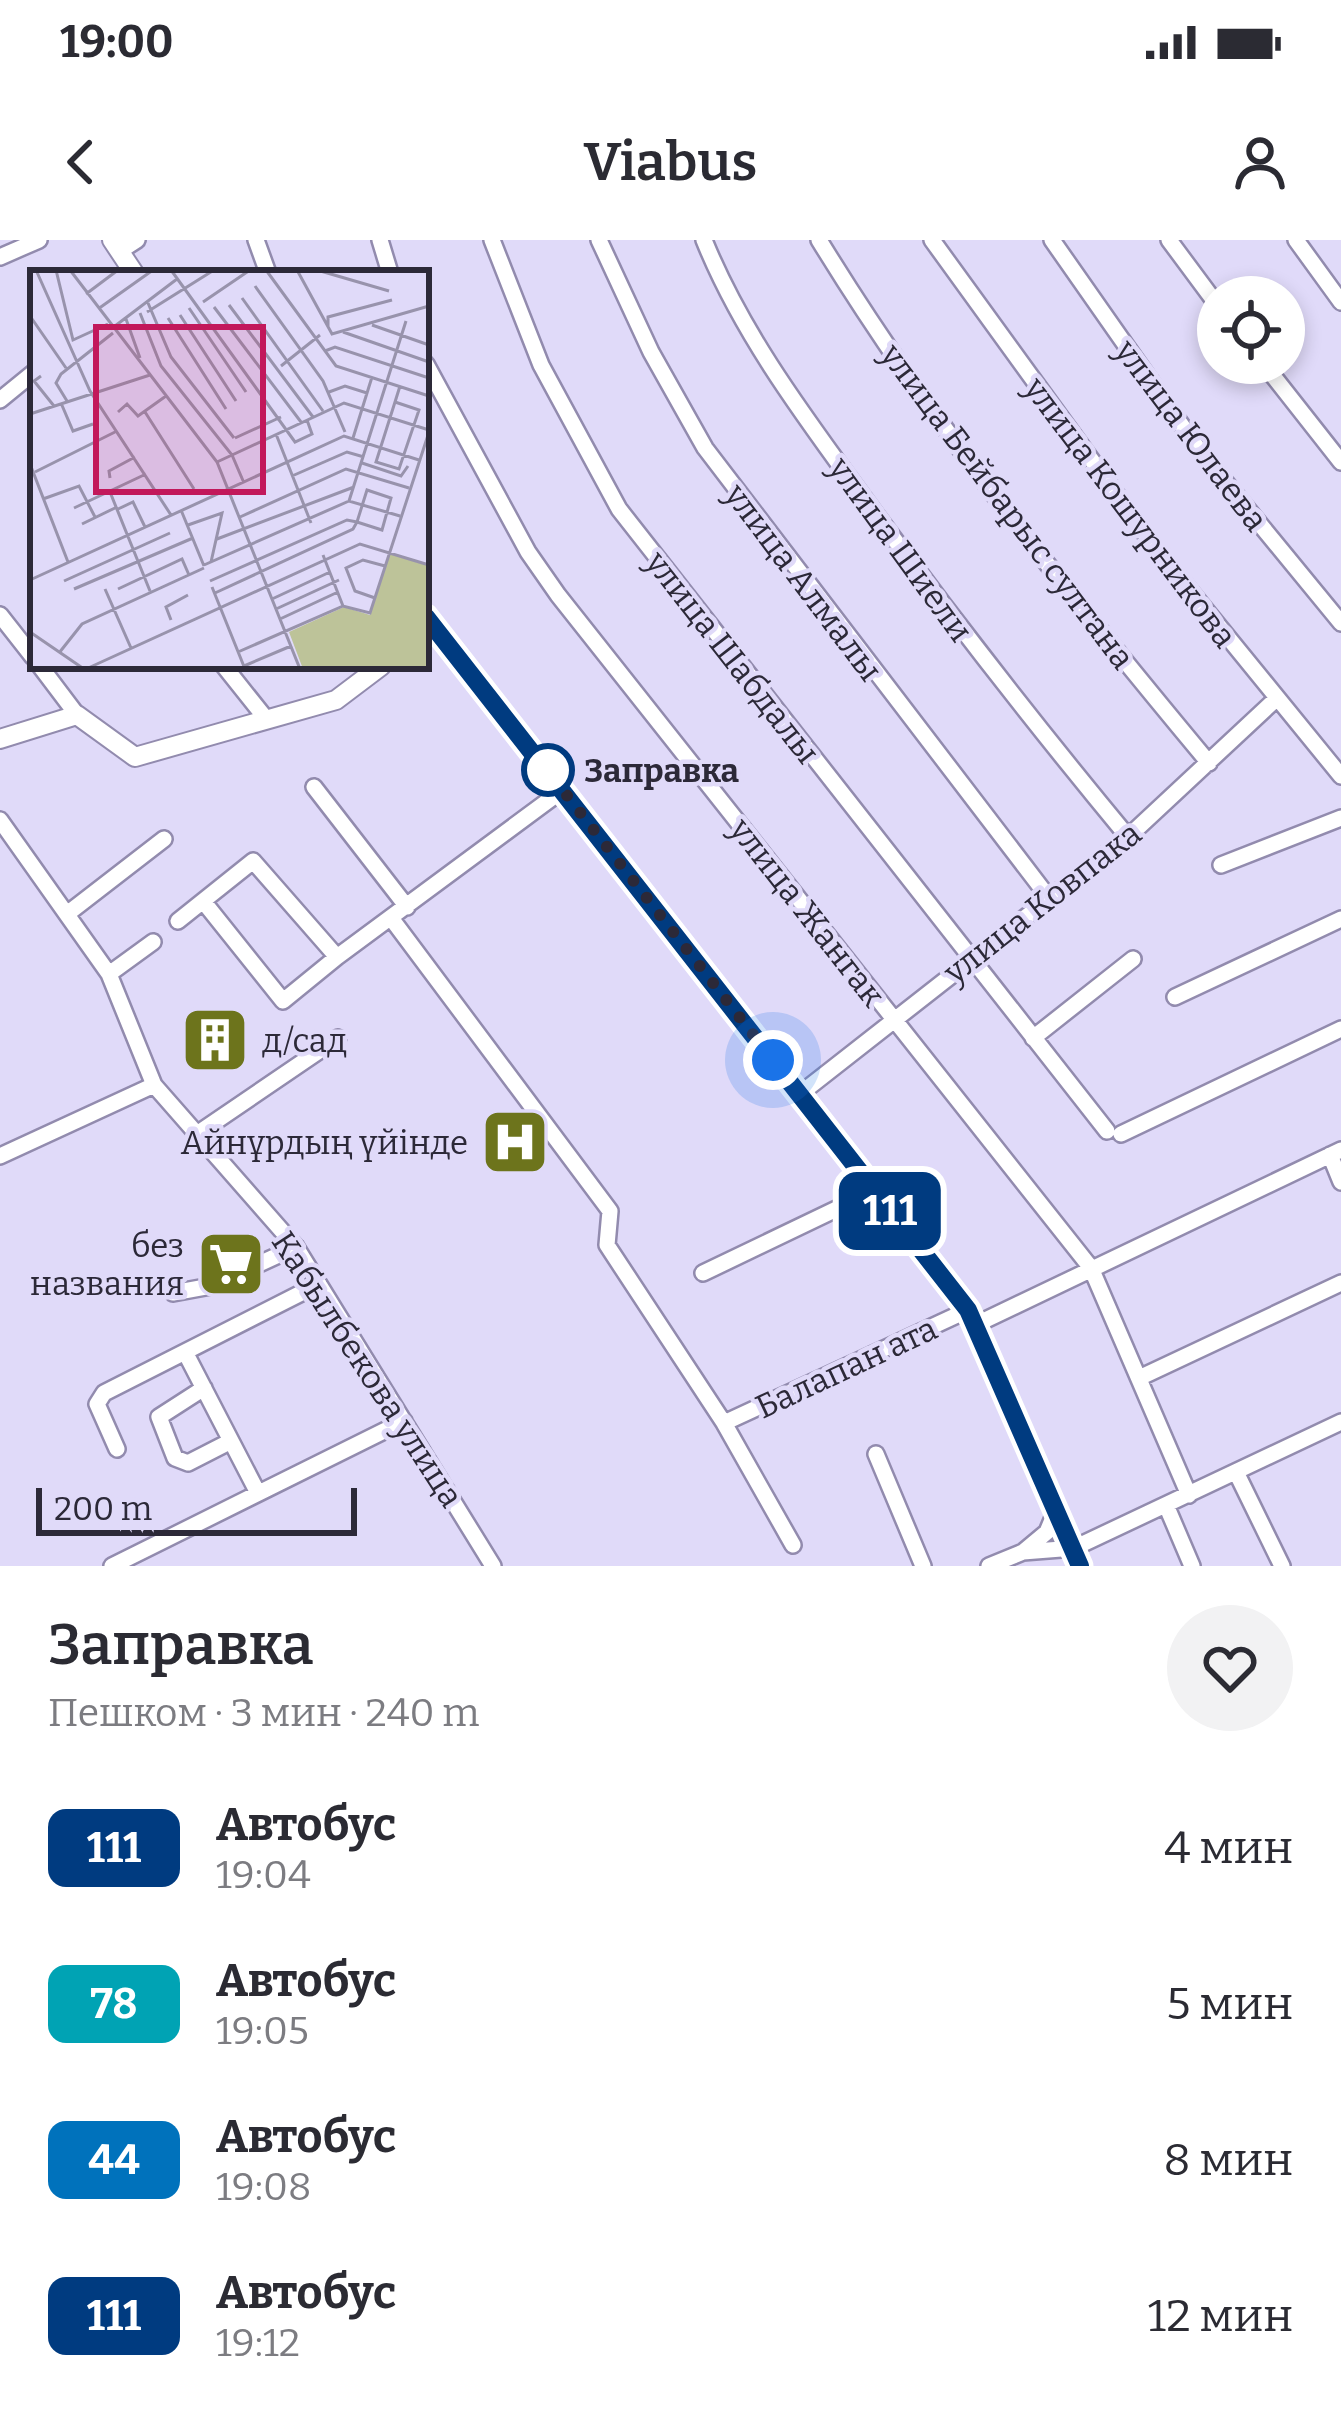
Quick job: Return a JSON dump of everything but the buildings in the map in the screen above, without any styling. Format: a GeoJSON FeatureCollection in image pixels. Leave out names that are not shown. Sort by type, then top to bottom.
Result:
{"type":"FeatureCollection","features":[{"type":"Feature","properties":{"kind":"main road"},"geometry":{"type":"LineString","coordinates":[[429,626],[564,789],[972,1317],[1077,1557]]}},
{"type":"Feature","properties":{"kind":"main road"},"geometry":{"type":"LineString","coordinates":[[0,739],[77,715],[136,757],[337,700],[377,669]]}},
{"type":"Feature","properties":{"kind":"street"},"geometry":{"type":"LineString","coordinates":[[0,257],[39,240]]}},
{"type":"Feature","properties":{"kind":"street"},"geometry":{"type":"LineString","coordinates":[[116,246],[137,240]]}},
{"type":"Feature","properties":{"kind":"street"},"geometry":{"type":"LineString","coordinates":[[256,240],[267,270]]}},
{"type":"Feature","properties":{"kind":"street"},"geometry":{"type":"LineString","coordinates":[[380,240],[389,270]]}},
{"type":"Feature","properties":{"kind":"street","name":"улица Шабдалы"},"geometry":{"type":"LineString","coordinates":[[492,240],[541,365],[602,483],[969,960],[1114,1132],[1341,1029]]}},
{"type":"Feature","properties":{"kind":"street","name":"улица Алмалы"},"geometry":{"type":"LineString","coordinates":[[599,240],[651,352],[705,448],[1048,898]]}},
{"type":"Feature","properties":{"kind":"street","name":"улица Шиели"},"geometry":{"type":"LineString","coordinates":[[704,240],[794,402],[985,664],[1127,837]]}},
{"type":"Feature","properties":{"kind":"street","name":"улица Бейбарыс султана"},"geometry":{"type":"LineString","coordinates":[[819,240],[866,319],[1010,519],[1208,763]]}},
{"type":"Feature","properties":{"kind":"street","name":"улица Кошурникова"},"geometry":{"type":"LineString","coordinates":[[932,240],[1146,536],[1341,776]]}},
{"type":"Feature","properties":{"kind":"street","name":"улица Юлаева"},"geometry":{"type":"LineString","coordinates":[[1052,240],[1199,450],[1341,622]]}},
{"type":"Feature","properties":{"kind":"street"},"geometry":{"type":"LineString","coordinates":[[1169,240],[1197,278]]}},
{"type":"Feature","properties":{"kind":"street"},"geometry":{"type":"LineString","coordinates":[[1296,240],[1341,302]]}},
{"type":"Feature","properties":{"kind":"street","name":"улица Жангак"},"geometry":{"type":"LineString","coordinates":[[429,369],[548,580],[1091,1268],[1190,1495]]}},
{"type":"Feature","properties":{"kind":"street"},"geometry":{"type":"LineString","coordinates":[[0,400],[30,375]]}},
{"type":"Feature","properties":{"kind":"street"},"geometry":{"type":"LineString","coordinates":[[1280,384],[1341,462]]}},
{"type":"Feature","properties":{"kind":"street"},"geometry":{"type":"LineString","coordinates":[[0,615],[30,653]]}},
{"type":"Feature","properties":{"kind":"street"},"geometry":{"type":"LineString","coordinates":[[42,669],[77,715]]}},
{"type":"Feature","properties":{"kind":"street"},"geometry":{"type":"LineString","coordinates":[[226,669],[267,720]]}},
{"type":"Feature","properties":{"kind":"street","name":"улица Ковпака"},"geometry":{"type":"LineString","coordinates":[[800,1094],[1127,837],[1276,700]]}},
{"type":"Feature","properties":{"kind":"street"},"geometry":{"type":"LineString","coordinates":[[314,788],[407,907]]}},
{"type":"Feature","properties":{"kind":"street"},"geometry":{"type":"LineString","coordinates":[[203,901],[284,1001],[564,789]]}},
{"type":"Feature","properties":{"kind":"street"},"geometry":{"type":"LineString","coordinates":[[1221,865],[1341,818]]}},
{"type":"Feature","properties":{"kind":"street","name":"Кабылбекова улица"},"geometry":{"type":"LineString","coordinates":[[0,820],[109,974],[154,1085],[296,1247],[493,1566]]}},
{"type":"Feature","properties":{"kind":"street"},"geometry":{"type":"LineString","coordinates":[[67,914],[164,839]]}},
{"type":"Feature","properties":{"kind":"street"},"geometry":{"type":"LineString","coordinates":[[178,921],[254,861],[337,957]]}},
{"type":"Feature","properties":{"kind":"street"},"geometry":{"type":"LineString","coordinates":[[392,918],[610,1211],[608,1245],[724,1423],[793,1545]]}},
{"type":"Feature","properties":{"kind":"street"},"geometry":{"type":"LineString","coordinates":[[1174,997],[1341,919]]}},
{"type":"Feature","properties":{"kind":"street"},"geometry":{"type":"LineString","coordinates":[[109,974],[152,942]]}},
{"type":"Feature","properties":{"kind":"street"},"geometry":{"type":"LineString","coordinates":[[1033,1038],[1132,959]]}},
{"type":"Feature","properties":{"kind":"street"},"geometry":{"type":"LineString","coordinates":[[197,1134],[338,1039]]}},
{"type":"Feature","properties":{"kind":"street"},"geometry":{"type":"LineString","coordinates":[[0,1156],[154,1085]]}},
{"type":"Feature","properties":{"kind":"street"},"geometry":{"type":"LineString","coordinates":[[1335,1153],[1341,1182]]}},
{"type":"Feature","properties":{"kind":"street","name":"Балапан ата"},"geometry":{"type":"LineString","coordinates":[[724,1423],[1091,1268],[1335,1153]]}},
{"type":"Feature","properties":{"kind":"street"},"geometry":{"type":"LineString","coordinates":[[703,1273],[874,1191]]}},
{"type":"Feature","properties":{"kind":"street"},"geometry":{"type":"LineString","coordinates":[[173,1293],[212,1286],[296,1247]]}},
{"type":"Feature","properties":{"kind":"street"},"geometry":{"type":"LineString","coordinates":[[1138,1378],[1341,1283]]}},
{"type":"Feature","properties":{"kind":"street"},"geometry":{"type":"LineString","coordinates":[[117,1449],[97,1404],[104,1393],[319,1284]]}},
{"type":"Feature","properties":{"kind":"street"},"geometry":{"type":"LineString","coordinates":[[185,1352],[258,1493]]}},
{"type":"Feature","properties":{"kind":"street"},"geometry":{"type":"LineString","coordinates":[[203,1388],[159,1417],[175,1458],[188,1462],[231,1441]]}},
{"type":"Feature","properties":{"kind":"street"},"geometry":{"type":"LineString","coordinates":[[113,1566],[404,1421]]}},
{"type":"Feature","properties":{"kind":"street"},"geometry":{"type":"LineString","coordinates":[[1023,1552],[1077,1557],[1166,1505],[1341,1423]]}},
{"type":"Feature","properties":{"kind":"street"},"geometry":{"type":"LineString","coordinates":[[876,1454],[922,1566]]}},
{"type":"Feature","properties":{"kind":"street"},"geometry":{"type":"LineString","coordinates":[[1236,1472],[1282,1566]]}},
{"type":"Feature","properties":{"kind":"street"},"geometry":{"type":"LineString","coordinates":[[1166,1505],[1192,1566]]}},
{"type":"Feature","properties":{"kind":"street"},"geometry":{"type":"LineString","coordinates":[[989,1566],[1023,1552],[1051,1527],[1058,1508]]}},
{"type":"Feature","properties":{"kind":"bus line","name":"111"},"geometry":{"type":"LineString","coordinates":[[429,621],[968,1310],[1080,1566]]}},
{"type":"Feature","properties":{"kind":"place","name":"Заправка"},"geometry":{"type":"Point","coordinates":[548,770]}},
{"type":"Feature","properties":{"kind":"place","name":"д/сад"},"geometry":{"type":"Point","coordinates":[215,1040]}},
{"type":"Feature","properties":{"kind":"place","name":"Айнұрдың үйінде"},"geometry":{"type":"Point","coordinates":[515,1142]}},
{"type":"Feature","properties":{"kind":"place","name":"без названия"},"geometry":{"type":"Point","coordinates":[231,1264]}},
{"type":"Feature","properties":{"kind":"route"},"geometry":{"type":"LineString","coordinates":[[548,770],[544,766],[773,1060]]}}]}
